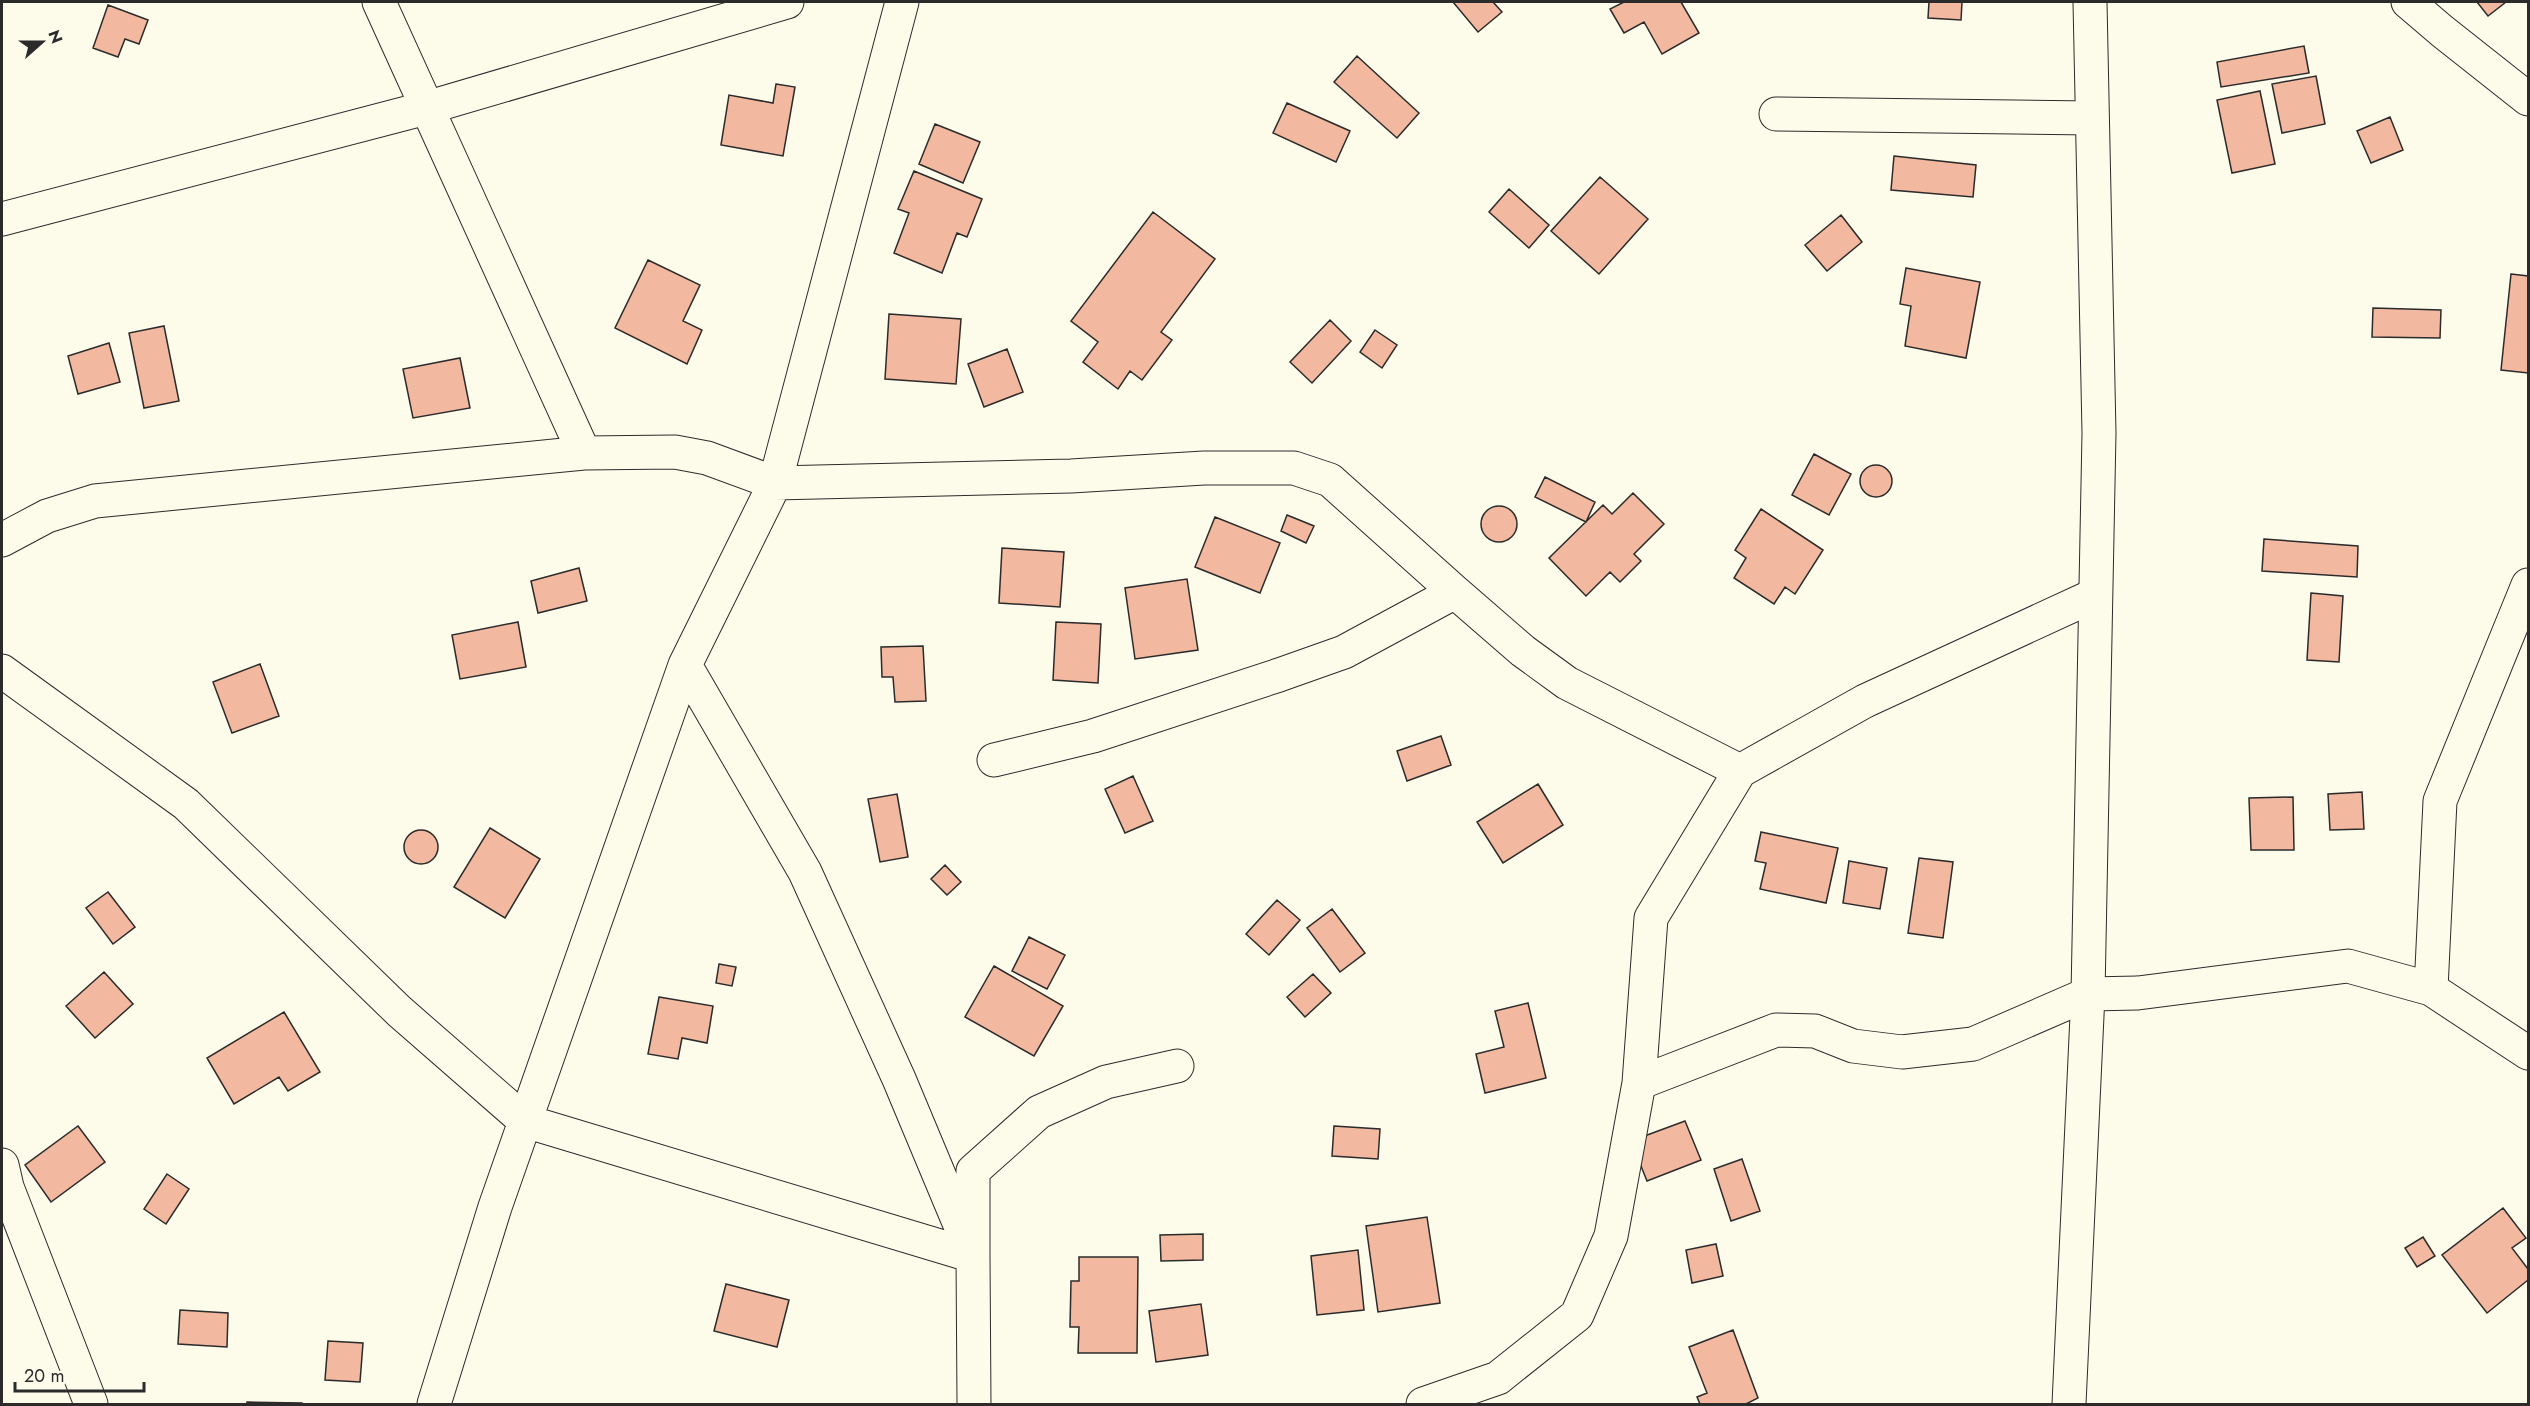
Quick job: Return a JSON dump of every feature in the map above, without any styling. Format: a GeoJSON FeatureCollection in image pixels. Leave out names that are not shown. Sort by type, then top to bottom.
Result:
{"type":"FeatureCollection","features":[{"type":"Feature","properties":{"kind":"street"},"geometry":{"type":"LineString","coordinates":[[380,2],[584,453]]}},
{"type":"Feature","properties":{"kind":"street"},"geometry":{"type":"LineString","coordinates":[[2,219],[426,108],[787,2]]}},
{"type":"Feature","properties":{"kind":"street"},"geometry":{"type":"LineString","coordinates":[[434,1404],[495,1207],[685,665],[775,483],[902,2]]}},
{"type":"Feature","properties":{"kind":"street"},"geometry":{"type":"LineString","coordinates":[[2068,1404],[2088,994],[2099,433],[2090,2]]}},
{"type":"Feature","properties":{"kind":"street"},"geometry":{"type":"LineString","coordinates":[[2408,2],[2529,99]]}},
{"type":"Feature","properties":{"kind":"street"},"geometry":{"type":"LineString","coordinates":[[1776,114],[2092,118]]}},
{"type":"Feature","properties":{"kind":"street"},"geometry":{"type":"LineString","coordinates":[[2,540],[47,516],[95,501],[584,453],[675,452],[708,458],[775,483],[1071,476],[1204,468],[1294,468],[1330,480],[1523,651],[1567,683],[1740,771]]}},
{"type":"Feature","properties":{"kind":"street"},"geometry":{"type":"LineString","coordinates":[[2431,989],[2440,801],[2529,585]]}},
{"type":"Feature","properties":{"kind":"street"},"geometry":{"type":"LineString","coordinates":[[994,760],[1093,736],[1312,664],[1344,652],[1455,592]]}},
{"type":"Feature","properties":{"kind":"street"},"geometry":{"type":"LineString","coordinates":[[1423,1404],[1498,1378],[1577,1315],[1611,1236],[1639,1083],[1651,918],[1740,771],[1865,701],[2095,595]]}},
{"type":"Feature","properties":{"kind":"street"},"geometry":{"type":"LineString","coordinates":[[685,665],[805,872],[898,1079],[973,1256]]}},
{"type":"Feature","properties":{"kind":"street"},"geometry":{"type":"LineString","coordinates":[[2,671],[186,804],[399,1011],[525,1121],[973,1256]]}},
{"type":"Feature","properties":{"kind":"street"},"geometry":{"type":"LineString","coordinates":[[1639,1083],[1776,1030],[1815,1031],[1853,1046],[1902,1052],[1973,1044],[2088,994],[2138,993],[2348,966],[2431,989],[2529,1053]]}},
{"type":"Feature","properties":{"kind":"street"},"geometry":{"type":"LineString","coordinates":[[974,1404],[973,1171],[1039,1112],[1106,1082],[1177,1066]]}},
{"type":"Feature","properties":{"kind":"street"},"geometry":{"type":"LineString","coordinates":[[2,1165],[7,1187],[91,1404]]}},
{"type":"Feature","properties":{"kind":"building"},"geometry":{"type":"Polygon","coordinates":[[[1453,2],[1493,2],[1502,12],[1478,32],[1453,2]]]}},
{"type":"Feature","properties":{"kind":"building"},"geometry":{"type":"Polygon","coordinates":[[[1624,2],[1681,2],[1699,33],[1662,54],[1644,22],[1624,33],[1610,9],[1624,2]]]}},
{"type":"Feature","properties":{"kind":"building"},"geometry":{"type":"Polygon","coordinates":[[[1929,2],[1962,2],[1961,20],[1928,18],[1929,2]]]}},
{"type":"Feature","properties":{"kind":"building"},"geometry":{"type":"Polygon","coordinates":[[[2477,2],[2506,2],[2488,16],[2477,2]]]}},
{"type":"Feature","properties":{"kind":"building"},"geometry":{"type":"Polygon","coordinates":[[[108,5],[148,20],[139,44],[125,39],[118,57],[93,48],[108,5]]]}},
{"type":"Feature","properties":{"kind":"building"},"geometry":{"type":"Polygon","coordinates":[[[2304,46],[2309,73],[2221,87],[2217,62],[2304,46]]]}},
{"type":"Feature","properties":{"kind":"building"},"geometry":{"type":"Polygon","coordinates":[[[1357,56],[1419,113],[1397,138],[1334,82],[1357,56]]]}},
{"type":"Feature","properties":{"kind":"building"},"geometry":{"type":"Polygon","coordinates":[[[2316,76],[2325,124],[2282,133],[2272,84],[2316,76]]]}},
{"type":"Feature","properties":{"kind":"building"},"geometry":{"type":"Polygon","coordinates":[[[776,84],[795,87],[783,156],[721,145],[729,95],[773,103],[776,84]]]}},
{"type":"Feature","properties":{"kind":"building"},"geometry":{"type":"Polygon","coordinates":[[[2260,91],[2275,164],[2232,173],[2217,100],[2260,91]]]}},
{"type":"Feature","properties":{"kind":"building"},"geometry":{"type":"Polygon","coordinates":[[[1287,103],[1350,131],[1336,162],[1273,133],[1287,103]]]}},
{"type":"Feature","properties":{"kind":"building"},"geometry":{"type":"Polygon","coordinates":[[[2390,117],[2403,150],[2371,163],[2357,131],[2390,117]]]}},
{"type":"Feature","properties":{"kind":"building"},"geometry":{"type":"Polygon","coordinates":[[[935,124],[980,142],[963,183],[919,164],[935,124]]]}},
{"type":"Feature","properties":{"kind":"building"},"geometry":{"type":"Polygon","coordinates":[[[1894,156],[1976,165],[1973,197],[1891,190],[1894,156]]]}},
{"type":"Feature","properties":{"kind":"building"},"geometry":{"type":"Polygon","coordinates":[[[914,171],[982,199],[967,237],[957,233],[942,273],[894,253],[909,213],[898,209],[914,171]]]}},
{"type":"Feature","properties":{"kind":"building"},"geometry":{"type":"Polygon","coordinates":[[[1600,177],[1648,219],[1599,274],[1551,231],[1600,177]]]}},
{"type":"Feature","properties":{"kind":"building"},"geometry":{"type":"Polygon","coordinates":[[[1509,189],[1549,225],[1529,248],[1489,212],[1509,189]]]}},
{"type":"Feature","properties":{"kind":"building"},"geometry":{"type":"Polygon","coordinates":[[[1153,212],[1215,259],[1161,332],[1172,340],[1142,380],[1130,371],[1118,389],[1083,362],[1098,342],[1071,321],[1153,212]]]}},
{"type":"Feature","properties":{"kind":"building"},"geometry":{"type":"Polygon","coordinates":[[[1841,215],[1862,242],[1827,271],[1805,245],[1841,215]]]}},
{"type":"Feature","properties":{"kind":"building"},"geometry":{"type":"Polygon","coordinates":[[[648,260],[700,285],[683,321],[702,330],[687,364],[615,328],[648,260]]]}},
{"type":"Feature","properties":{"kind":"building"},"geometry":{"type":"Polygon","coordinates":[[[1906,268],[1980,282],[1966,358],[1905,346],[1911,306],[1900,304],[1906,268]]]}},
{"type":"Feature","properties":{"kind":"building"},"geometry":{"type":"Polygon","coordinates":[[[2511,274],[2528,276],[2528,373],[2501,370],[2511,274]]]}},
{"type":"Feature","properties":{"kind":"building"},"geometry":{"type":"Polygon","coordinates":[[[2373,308],[2441,310],[2440,338],[2372,337],[2373,308]]]}},
{"type":"Feature","properties":{"kind":"building"},"geometry":{"type":"Polygon","coordinates":[[[889,314],[961,319],[956,384],[885,379],[889,314]]]}},
{"type":"Feature","properties":{"kind":"building"},"geometry":{"type":"Polygon","coordinates":[[[1330,320],[1351,341],[1312,383],[1290,362],[1330,320]]]}},
{"type":"Feature","properties":{"kind":"building"},"geometry":{"type":"Polygon","coordinates":[[[164,326],[179,401],[144,408],[129,333],[164,326]]]}},
{"type":"Feature","properties":{"kind":"building"},"geometry":{"type":"Polygon","coordinates":[[[1375,330],[1397,345],[1382,368],[1360,352],[1375,330]]]}},
{"type":"Feature","properties":{"kind":"building"},"geometry":{"type":"Polygon","coordinates":[[[109,343],[120,382],[78,394],[68,356],[109,343]]]}},
{"type":"Feature","properties":{"kind":"building"},"geometry":{"type":"Polygon","coordinates":[[[1007,349],[1023,392],[984,407],[968,364],[1007,349]]]}},
{"type":"Feature","properties":{"kind":"building"},"geometry":{"type":"Polygon","coordinates":[[[460,358],[470,408],[413,418],[403,369],[460,358]]]}},
{"type":"Feature","properties":{"kind":"building"},"geometry":{"type":"Polygon","coordinates":[[[1814,454],[1851,474],[1829,515],[1792,495],[1814,454]]]}},
{"type":"Feature","properties":{"kind":"building"},"geometry":{"type":"Polygon","coordinates":[[[1876,465],[1887,470],[1892,481],[1887,492],[1876,497],[1865,492],[1860,481],[1865,470],[1876,465]]]}},
{"type":"Feature","properties":{"kind":"building"},"geometry":{"type":"Polygon","coordinates":[[[1545,477],[1595,502],[1586,522],[1535,497],[1545,477]]]}},
{"type":"Feature","properties":{"kind":"building"},"geometry":{"type":"Polygon","coordinates":[[[1633,493],[1664,524],[1634,554],[1641,561],[1620,582],[1610,572],[1586,596],[1549,558],[1603,505],[1612,514],[1633,493]]]}},
{"type":"Feature","properties":{"kind":"building"},"geometry":{"type":"Polygon","coordinates":[[[1499,506],[1512,511],[1517,524],[1512,537],[1499,542],[1486,537],[1481,524],[1486,511],[1499,506]]]}},
{"type":"Feature","properties":{"kind":"building"},"geometry":{"type":"Polygon","coordinates":[[[1761,509],[1823,550],[1795,594],[1785,587],[1774,604],[1734,578],[1746,558],[1735,550],[1761,509]]]}},
{"type":"Feature","properties":{"kind":"building"},"geometry":{"type":"Polygon","coordinates":[[[1287,515],[1314,526],[1306,543],[1281,531],[1287,515]]]}},
{"type":"Feature","properties":{"kind":"building"},"geometry":{"type":"Polygon","coordinates":[[[1215,517],[1280,543],[1260,593],[1195,567],[1215,517]]]}},
{"type":"Feature","properties":{"kind":"building"},"geometry":{"type":"Polygon","coordinates":[[[2264,539],[2358,546],[2357,577],[2262,571],[2264,539]]]}},
{"type":"Feature","properties":{"kind":"building"},"geometry":{"type":"Polygon","coordinates":[[[1002,548],[1064,552],[1060,607],[999,603],[1002,548]]]}},
{"type":"Feature","properties":{"kind":"building"},"geometry":{"type":"Polygon","coordinates":[[[579,568],[587,601],[538,613],[531,581],[579,568]]]}},
{"type":"Feature","properties":{"kind":"building"},"geometry":{"type":"Polygon","coordinates":[[[1187,579],[1198,650],[1135,659],[1125,588],[1187,579]]]}},
{"type":"Feature","properties":{"kind":"building"},"geometry":{"type":"Polygon","coordinates":[[[2311,593],[2343,596],[2339,662],[2307,660],[2311,593]]]}},
{"type":"Feature","properties":{"kind":"building"},"geometry":{"type":"Polygon","coordinates":[[[518,622],[526,667],[460,679],[452,635],[518,622]]]}},
{"type":"Feature","properties":{"kind":"building"},"geometry":{"type":"Polygon","coordinates":[[[1056,622],[1101,624],[1098,683],[1053,680],[1056,622]]]}},
{"type":"Feature","properties":{"kind":"building"},"geometry":{"type":"Polygon","coordinates":[[[923,646],[926,701],[895,702],[893,677],[882,677],[881,647],[923,646]]]}},
{"type":"Feature","properties":{"kind":"building"},"geometry":{"type":"Polygon","coordinates":[[[260,664],[279,716],[232,733],[213,682],[260,664]]]}},
{"type":"Feature","properties":{"kind":"building"},"geometry":{"type":"Polygon","coordinates":[[[1441,736],[1451,765],[1407,781],[1397,751],[1441,736]]]}},
{"type":"Feature","properties":{"kind":"building"},"geometry":{"type":"Polygon","coordinates":[[[1133,776],[1153,821],[1125,833],[1105,789],[1133,776]]]}},
{"type":"Feature","properties":{"kind":"building"},"geometry":{"type":"Polygon","coordinates":[[[1538,784],[1563,825],[1503,863],[1477,822],[1538,784]]]}},
{"type":"Feature","properties":{"kind":"building"},"geometry":{"type":"Polygon","coordinates":[[[2362,792],[2364,829],[2330,830],[2328,794],[2362,792]]]}},
{"type":"Feature","properties":{"kind":"building"},"geometry":{"type":"Polygon","coordinates":[[[897,794],[908,857],[880,862],[868,799],[897,794]]]}},
{"type":"Feature","properties":{"kind":"building"},"geometry":{"type":"Polygon","coordinates":[[[2293,797],[2294,850],[2251,850],[2249,798],[2293,797]]]}},
{"type":"Feature","properties":{"kind":"building"},"geometry":{"type":"Polygon","coordinates":[[[490,828],[540,859],[505,918],[454,887],[490,828]]]}},
{"type":"Feature","properties":{"kind":"building"},"geometry":{"type":"Polygon","coordinates":[[[421,830],[433,835],[438,847],[433,859],[421,864],[409,859],[404,847],[409,835],[421,830]]]}},
{"type":"Feature","properties":{"kind":"building"},"geometry":{"type":"Polygon","coordinates":[[[1761,832],[1838,848],[1826,903],[1760,889],[1766,863],[1755,861],[1761,832]]]}},
{"type":"Feature","properties":{"kind":"building"},"geometry":{"type":"Polygon","coordinates":[[[1919,858],[1953,862],[1943,938],[1908,933],[1919,858]]]}},
{"type":"Feature","properties":{"kind":"building"},"geometry":{"type":"Polygon","coordinates":[[[1849,861],[1887,868],[1880,909],[1843,903],[1849,861]]]}},
{"type":"Feature","properties":{"kind":"building"},"geometry":{"type":"Polygon","coordinates":[[[945,865],[961,882],[947,895],[931,879],[945,865]]]}},
{"type":"Feature","properties":{"kind":"building"},"geometry":{"type":"Polygon","coordinates":[[[108,892],[135,927],[113,944],[86,908],[108,892]]]}},
{"type":"Feature","properties":{"kind":"building"},"geometry":{"type":"Polygon","coordinates":[[[1277,900],[1300,920],[1269,955],[1246,934],[1277,900]]]}},
{"type":"Feature","properties":{"kind":"building"},"geometry":{"type":"Polygon","coordinates":[[[1332,909],[1365,953],[1340,972],[1307,928],[1332,909]]]}},
{"type":"Feature","properties":{"kind":"building"},"geometry":{"type":"Polygon","coordinates":[[[1029,937],[1065,955],[1047,989],[1012,971],[1029,937]]]}},
{"type":"Feature","properties":{"kind":"building"},"geometry":{"type":"Polygon","coordinates":[[[719,964],[736,967],[732,986],[716,983],[719,964]]]}},
{"type":"Feature","properties":{"kind":"building"},"geometry":{"type":"Polygon","coordinates":[[[994,966],[1063,1006],[1034,1056],[965,1017],[994,966]]]}},
{"type":"Feature","properties":{"kind":"building"},"geometry":{"type":"Polygon","coordinates":[[[104,972],[133,1004],[95,1038],[66,1006],[104,972]]]}},
{"type":"Feature","properties":{"kind":"building"},"geometry":{"type":"Polygon","coordinates":[[[1313,974],[1331,993],[1305,1017],[1287,997],[1313,974]]]}},
{"type":"Feature","properties":{"kind":"building"},"geometry":{"type":"Polygon","coordinates":[[[659,997],[713,1006],[707,1043],[682,1038],[678,1059],[648,1054],[659,997]]]}},
{"type":"Feature","properties":{"kind":"building"},"geometry":{"type":"Polygon","coordinates":[[[1528,1003],[1546,1078],[1485,1093],[1476,1054],[1504,1047],[1495,1011],[1528,1003]]]}},
{"type":"Feature","properties":{"kind":"building"},"geometry":{"type":"Polygon","coordinates":[[[284,1012],[320,1072],[288,1091],[279,1077],[234,1104],[207,1058],[284,1012]]]}},
{"type":"Feature","properties":{"kind":"building"},"geometry":{"type":"Polygon","coordinates":[[[1685,1121],[1701,1160],[1647,1181],[1631,1141],[1685,1121]]]}},
{"type":"Feature","properties":{"kind":"building"},"geometry":{"type":"Polygon","coordinates":[[[78,1126],[105,1162],[51,1202],[25,1165],[78,1126]]]}},
{"type":"Feature","properties":{"kind":"building"},"geometry":{"type":"Polygon","coordinates":[[[1334,1126],[1380,1129],[1378,1159],[1332,1156],[1334,1126]]]}},
{"type":"Feature","properties":{"kind":"building"},"geometry":{"type":"Polygon","coordinates":[[[1742,1159],[1760,1211],[1731,1221],[1714,1169],[1742,1159]]]}},
{"type":"Feature","properties":{"kind":"building"},"geometry":{"type":"Polygon","coordinates":[[[167,1174],[189,1189],[166,1224],[144,1209],[167,1174]]]}},
{"type":"Feature","properties":{"kind":"building"},"geometry":{"type":"Polygon","coordinates":[[[2503,1208],[2526,1238],[2512,1248],[2528,1269],[2528,1280],[2487,1313],[2442,1255],[2503,1208]]]}},
{"type":"Feature","properties":{"kind":"building"},"geometry":{"type":"Polygon","coordinates":[[[1427,1217],[1440,1303],[1378,1312],[1366,1226],[1427,1217]]]}},
{"type":"Feature","properties":{"kind":"building"},"geometry":{"type":"Polygon","coordinates":[[[1203,1234],[1203,1260],[1161,1261],[1160,1235],[1203,1234]]]}},
{"type":"Feature","properties":{"kind":"building"},"geometry":{"type":"Polygon","coordinates":[[[2423,1237],[2435,1256],[2417,1267],[2405,1248],[2423,1237]]]}},
{"type":"Feature","properties":{"kind":"building"},"geometry":{"type":"Polygon","coordinates":[[[1716,1244],[1723,1276],[1692,1283],[1686,1250],[1716,1244]]]}},
{"type":"Feature","properties":{"kind":"building"},"geometry":{"type":"Polygon","coordinates":[[[1358,1250],[1364,1310],[1317,1315],[1311,1256],[1358,1250]]]}},
{"type":"Feature","properties":{"kind":"building"},"geometry":{"type":"Polygon","coordinates":[[[1079,1257],[1138,1257],[1137,1353],[1078,1353],[1079,1327],[1070,1327],[1071,1281],[1079,1281],[1079,1257]]]}},
{"type":"Feature","properties":{"kind":"building"},"geometry":{"type":"Polygon","coordinates":[[[726,1284],[789,1300],[777,1347],[714,1331],[726,1284]]]}},
{"type":"Feature","properties":{"kind":"building"},"geometry":{"type":"Polygon","coordinates":[[[1201,1304],[1208,1355],[1156,1362],[1149,1311],[1201,1304]]]}},
{"type":"Feature","properties":{"kind":"building"},"geometry":{"type":"Polygon","coordinates":[[[180,1310],[228,1313],[227,1347],[178,1344],[180,1310]]]}},
{"type":"Feature","properties":{"kind":"building"},"geometry":{"type":"Polygon","coordinates":[[[1733,1330],[1758,1398],[1746,1404],[1700,1404],[1697,1397],[1707,1393],[1689,1347],[1733,1330]]]}},
{"type":"Feature","properties":{"kind":"building"},"geometry":{"type":"Polygon","coordinates":[[[328,1341],[363,1343],[360,1382],[325,1380],[328,1341]]]}},
{"type":"Feature","properties":{"kind":"building"},"geometry":{"type":"Polygon","coordinates":[[[247,1402],[302,1403],[302,1404],[247,1404],[247,1402]]]}}]}
